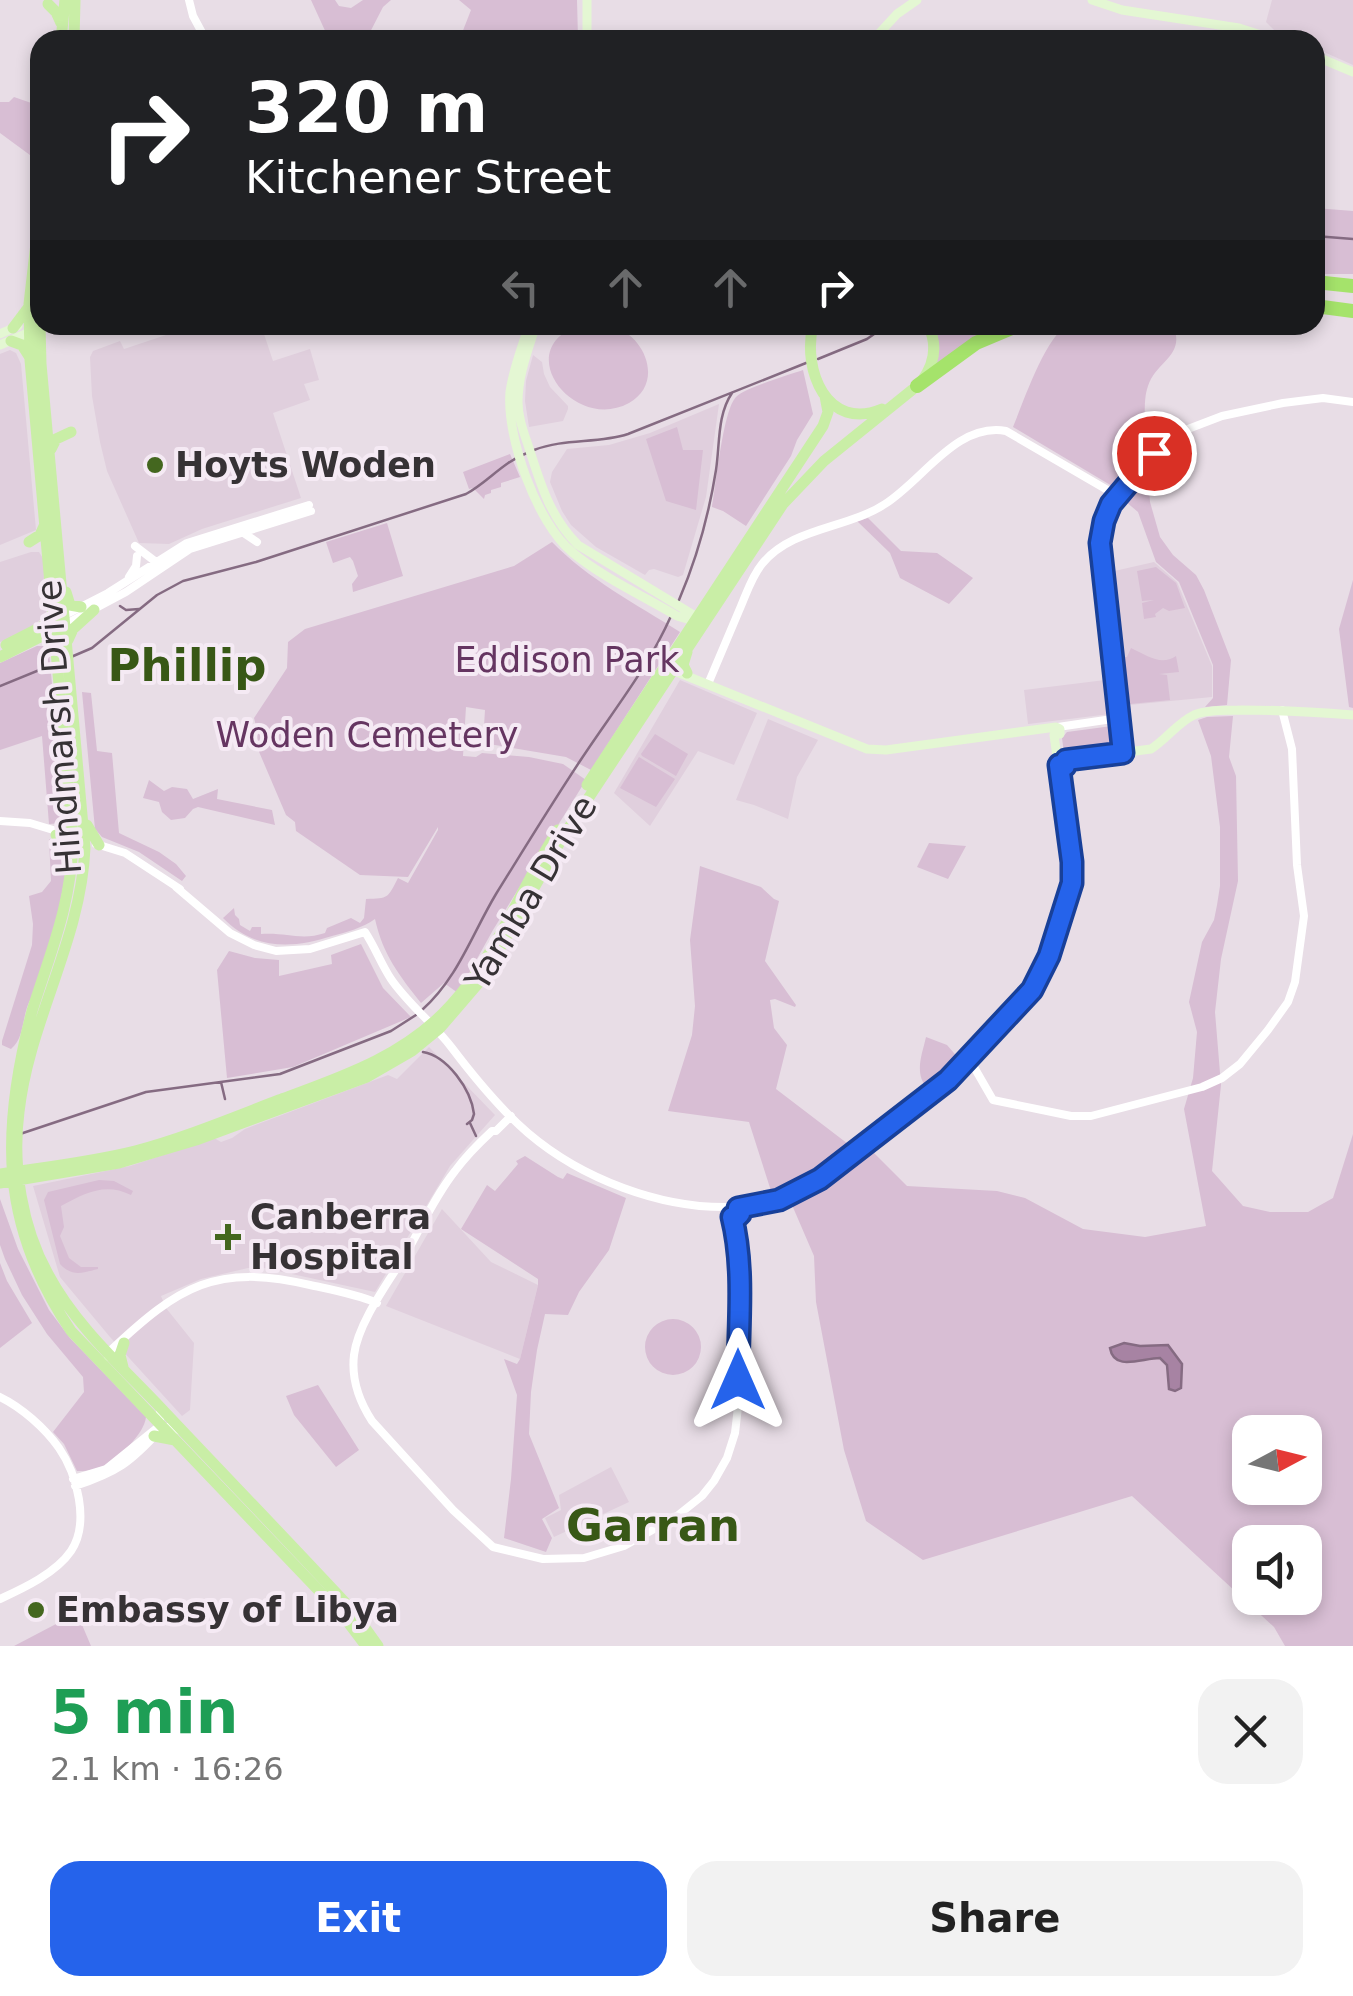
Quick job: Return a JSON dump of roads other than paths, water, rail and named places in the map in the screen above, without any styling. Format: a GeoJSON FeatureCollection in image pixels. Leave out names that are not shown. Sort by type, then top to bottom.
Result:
{"type":"FeatureCollection","features":[{"type":"Feature","properties":{"kind":"highway"},"geometry":{"type":"LineString","coordinates":[[1325,282],[1353,283]]}},
{"type":"Feature","properties":{"kind":"highway"},"geometry":{"type":"LineString","coordinates":[[1325,304],[1353,308]]}},
{"type":"Feature","properties":{"kind":"highway"},"geometry":{"type":"LineString","coordinates":[[915,388],[976,343],[995,335]]}},
{"type":"Feature","properties":{"kind":"main road"},"geometry":{"type":"LineString","coordinates":[[587,0],[587,30]]}},
{"type":"Feature","properties":{"kind":"main road"},"geometry":{"type":"LineString","coordinates":[[882,30],[916,0]]}},
{"type":"Feature","properties":{"kind":"main road"},"geometry":{"type":"LineString","coordinates":[[1092,0],[1122,10],[1242,30]]}},
{"type":"Feature","properties":{"kind":"main road"},"geometry":{"type":"LineString","coordinates":[[47,1],[56,12],[61,30]]}},
{"type":"Feature","properties":{"kind":"main road"},"geometry":{"type":"LineString","coordinates":[[63,30],[70,5]]}},
{"type":"Feature","properties":{"kind":"main road"},"geometry":{"type":"LineString","coordinates":[[70,5],[73,30]]}},
{"type":"Feature","properties":{"kind":"main road"},"geometry":{"type":"LineString","coordinates":[[1325,60],[1353,72]]}},
{"type":"Feature","properties":{"kind":"main road","name":"Hindmarsh Drive"},"geometry":{"type":"LineString","coordinates":[[29,304],[30,295]]}},
{"type":"Feature","properties":{"kind":"main road"},"geometry":{"type":"LineString","coordinates":[[6,337],[29,304]]}},
{"type":"Feature","properties":{"kind":"main road"},"geometry":{"type":"LineString","coordinates":[[6,337],[30,329]]}},
{"type":"Feature","properties":{"kind":"main road","name":"Hindmarsh Drive"},"geometry":{"type":"LineString","coordinates":[[12,1129],[29,1060],[77,909],[78,818],[30,360],[37,335]]}},
{"type":"Feature","properties":{"kind":"main road","name":"Hindmarsh Drive"},"geometry":{"type":"LineString","coordinates":[[40,335],[61,574],[58,620]]}},
{"type":"Feature","properties":{"kind":"main road"},"geometry":{"type":"LineString","coordinates":[[529,335],[518,391],[525,454],[550,510],[567,534],[684,614],[690,643],[684,665],[675,672]]}},
{"type":"Feature","properties":{"kind":"main road"},"geometry":{"type":"LineString","coordinates":[[684,614],[720,582],[823,426],[828,412],[825,396],[804,335]]}},
{"type":"Feature","properties":{"kind":"main road"},"geometry":{"type":"LineString","coordinates":[[810,351],[812,335]]}},
{"type":"Feature","properties":{"kind":"main road"},"geometry":{"type":"LineString","coordinates":[[684,614],[824,461],[915,388],[928,372],[934,356],[932,335]]}},
{"type":"Feature","properties":{"kind":"main road"},"geometry":{"type":"LineString","coordinates":[[6,337],[22,344],[30,360]]}},
{"type":"Feature","properties":{"kind":"main road"},"geometry":{"type":"LineString","coordinates":[[825,396],[844,412],[865,415],[885,408],[915,388]]}},
{"type":"Feature","properties":{"kind":"main road"},"geometry":{"type":"LineString","coordinates":[[46,420],[54,429],[67,432],[56,439],[50,453]]}},
{"type":"Feature","properties":{"kind":"main road"},"geometry":{"type":"LineString","coordinates":[[45,524],[32,544],[48,559]]}},
{"type":"Feature","properties":{"kind":"main road"},"geometry":{"type":"LineString","coordinates":[[32,637],[62,649],[87,608],[70,605],[61,574]]}},
{"type":"Feature","properties":{"kind":"main road","name":"Yamba Drive"},"geometry":{"type":"LineString","coordinates":[[39,1172],[170,1140],[360,1070],[391,1054],[472,994],[556,848],[675,672],[675,650],[684,629],[684,614]]}},
{"type":"Feature","properties":{"kind":"main road"},"geometry":{"type":"LineString","coordinates":[[0,657],[58,620]]}},
{"type":"Feature","properties":{"kind":"main road"},"geometry":{"type":"LineString","coordinates":[[0,649],[32,637],[58,620]]}},
{"type":"Feature","properties":{"kind":"main road"},"geometry":{"type":"LineString","coordinates":[[675,672],[867,749],[1057,732],[1063,762],[1155,750],[1180,724],[1196,714],[1282,710],[1353,715]]}},
{"type":"Feature","properties":{"kind":"main road"},"geometry":{"type":"LineString","coordinates":[[78,818],[100,847],[78,863],[56,833],[78,818]]}},
{"type":"Feature","properties":{"kind":"main road","name":"Hindmarsh Drive"},"geometry":{"type":"LineString","coordinates":[[78,863],[63,920],[13,1054],[8,1168],[22,1196],[33,1241],[46,1272],[88,1330],[117,1347]]}},
{"type":"Feature","properties":{"kind":"main road","name":"Yamba Drive"},"geometry":{"type":"LineString","coordinates":[[8,1168],[39,1172],[119,1164],[211,1134],[366,1076],[398,1060],[430,1026]]}},
{"type":"Feature","properties":{"kind":"main road"},"geometry":{"type":"LineString","coordinates":[[13,1054],[14,1077]]}},
{"type":"Feature","properties":{"kind":"main road"},"geometry":{"type":"LineString","coordinates":[[211,1134],[230,1142],[240,1128],[256,1118]]}},
{"type":"Feature","properties":{"kind":"main road"},"geometry":{"type":"LineString","coordinates":[[22,1196],[39,1172],[26,1164],[8,1168],[16,1219],[37,1278],[56,1310],[108,1372],[154,1410],[353,1611],[378,1646]]}},
{"type":"Feature","properties":{"kind":"main road"},"geometry":{"type":"LineString","coordinates":[[117,1347],[123,1367],[154,1410],[155,1432],[179,1436],[366,1646]]}},
{"type":"Feature","properties":{"kind":"street"},"geometry":{"type":"LineString","coordinates":[[189,0],[201,30]]}},
{"type":"Feature","properties":{"kind":"street"},"geometry":{"type":"LineString","coordinates":[[47,1],[70,5]]}},
{"type":"Feature","properties":{"kind":"street"},"geometry":{"type":"LineString","coordinates":[[1126,754],[1100,543],[1116,495],[1166,443],[1206,420],[1283,403],[1353,402]]}},
{"type":"Feature","properties":{"kind":"street"},"geometry":{"type":"LineString","coordinates":[[704,682],[756,574],[771,554],[797,538],[886,504],[975,432],[1006,430],[1116,495]]}},
{"type":"Feature","properties":{"kind":"street"},"geometry":{"type":"LineString","coordinates":[[58,620],[87,608],[138,584],[190,549],[310,508],[187,543],[87,608]]}},
{"type":"Feature","properties":{"kind":"street"},"geometry":{"type":"LineString","coordinates":[[242,532],[257,542]]}},
{"type":"Feature","properties":{"kind":"street"},"geometry":{"type":"LineString","coordinates":[[134,546],[156,562]]}},
{"type":"Feature","properties":{"kind":"street"},"geometry":{"type":"LineString","coordinates":[[127,581],[138,556]]}},
{"type":"Feature","properties":{"kind":"street"},"geometry":{"type":"LineString","coordinates":[[968,1060],[993,1100],[1071,1116],[1091,1116],[1199,1088],[1240,1064],[1284,1010],[1296,982],[1304,916],[1297,865],[1293,760],[1282,710]]}},
{"type":"Feature","properties":{"kind":"street"},"geometry":{"type":"LineString","coordinates":[[1057,732],[1121,721]]}},
{"type":"Feature","properties":{"kind":"street"},"geometry":{"type":"LineString","coordinates":[[4,821],[56,833],[130,858],[198,902],[230,933],[276,951],[310,950],[365,932],[382,966],[430,1026],[509,1114],[549,1150],[604,1180],[688,1206],[735,1212],[779,1200],[820,1179],[948,1080],[1032,990],[1049,956],[1072,883],[1063,762]]}},
{"type":"Feature","properties":{"kind":"street"},"geometry":{"type":"LineString","coordinates":[[509,1114],[453,1172],[368,1320],[354,1352],[353,1372],[361,1404],[372,1421],[453,1510],[498,1544],[543,1559],[577,1559],[610,1552],[677,1516],[714,1481],[735,1432],[738,1408],[739,1277],[735,1212]]}},
{"type":"Feature","properties":{"kind":"street"},"geometry":{"type":"LineString","coordinates":[[108,1372],[108,1358],[117,1347],[166,1302],[209,1282],[264,1276],[379,1299]]}},
{"type":"Feature","properties":{"kind":"street"},"geometry":{"type":"LineString","coordinates":[[93,1356],[117,1347]]}},
{"type":"Feature","properties":{"kind":"street"},"geometry":{"type":"LineString","coordinates":[[0,1397],[22,1411],[56,1443],[74,1482],[80,1523],[74,1547],[60,1564],[0,1599]]}},
{"type":"Feature","properties":{"kind":"street"},"geometry":{"type":"LineString","coordinates":[[74,1482],[106,1476],[123,1466],[155,1432]]}},
{"type":"Feature","properties":{"kind":"waterway"},"geometry":{"type":"LineString","coordinates":[[1325,237],[1353,239]]}},
{"type":"Feature","properties":{"kind":"waterway"},"geometry":{"type":"LineString","coordinates":[[818,359],[873,335]]}},
{"type":"Feature","properties":{"kind":"waterway"},"geometry":{"type":"LineString","coordinates":[[534,450],[628,434],[806,363]]}},
{"type":"Feature","properties":{"kind":"waterway"},"geometry":{"type":"LineString","coordinates":[[679,600],[706,519],[721,420],[732,393]]}},
{"type":"Feature","properties":{"kind":"waterway"},"geometry":{"type":"LineString","coordinates":[[71,657],[92,648],[157,595],[183,581],[256,562],[466,494],[527,453]]}},
{"type":"Feature","properties":{"kind":"waterway"},"geometry":{"type":"LineString","coordinates":[[120,606],[126,610],[139,609]]}},
{"type":"Feature","properties":{"kind":"waterway"},"geometry":{"type":"LineString","coordinates":[[422,1010],[455,970],[496,894],[641,671],[671,616]]}},
{"type":"Feature","properties":{"kind":"waterway"},"geometry":{"type":"LineString","coordinates":[[0,686],[54,664]]}},
{"type":"Feature","properties":{"kind":"waterway"},"geometry":{"type":"LineString","coordinates":[[20,1134],[146,1092],[280,1074],[391,1031],[416,1015]]}},
{"type":"Feature","properties":{"kind":"waterway"},"geometry":{"type":"LineString","coordinates":[[423,1052],[441,1060],[463,1084],[474,1114],[467,1124]]}},
{"type":"Feature","properties":{"kind":"waterway"},"geometry":{"type":"LineString","coordinates":[[221,1082],[225,1099]]}},
{"type":"Feature","properties":{"kind":"waterway"},"geometry":{"type":"LineString","coordinates":[[470,1123],[476,1136]]}},
{"type":"Feature","properties":{"kind":"place","name":"Hoyts Woden"},"geometry":{"type":"Point","coordinates":[155,465]}},
{"type":"Feature","properties":{"kind":"place","name":"Canberra Hospital"},"geometry":{"type":"Point","coordinates":[228,1237]}},
{"type":"Feature","properties":{"kind":"place","name":"Embassy of Libya"},"geometry":{"type":"Point","coordinates":[36,1610]}},
{"type":"Feature","properties":{"kind":"district","name":"Phillip"},"geometry":{"type":"Point","coordinates":[187,665]}},
{"type":"Feature","properties":{"kind":"district","name":"Garran"},"geometry":{"type":"Point","coordinates":[653,1525]}},
{"type":"Feature","properties":{"kind":"park label","name":"Eddison Park"},"geometry":{"type":"Point","coordinates":[567,660]}},
{"type":"Feature","properties":{"kind":"park label","name":"Woden Cemetery"},"geometry":{"type":"Point","coordinates":[367,735]}}]}
